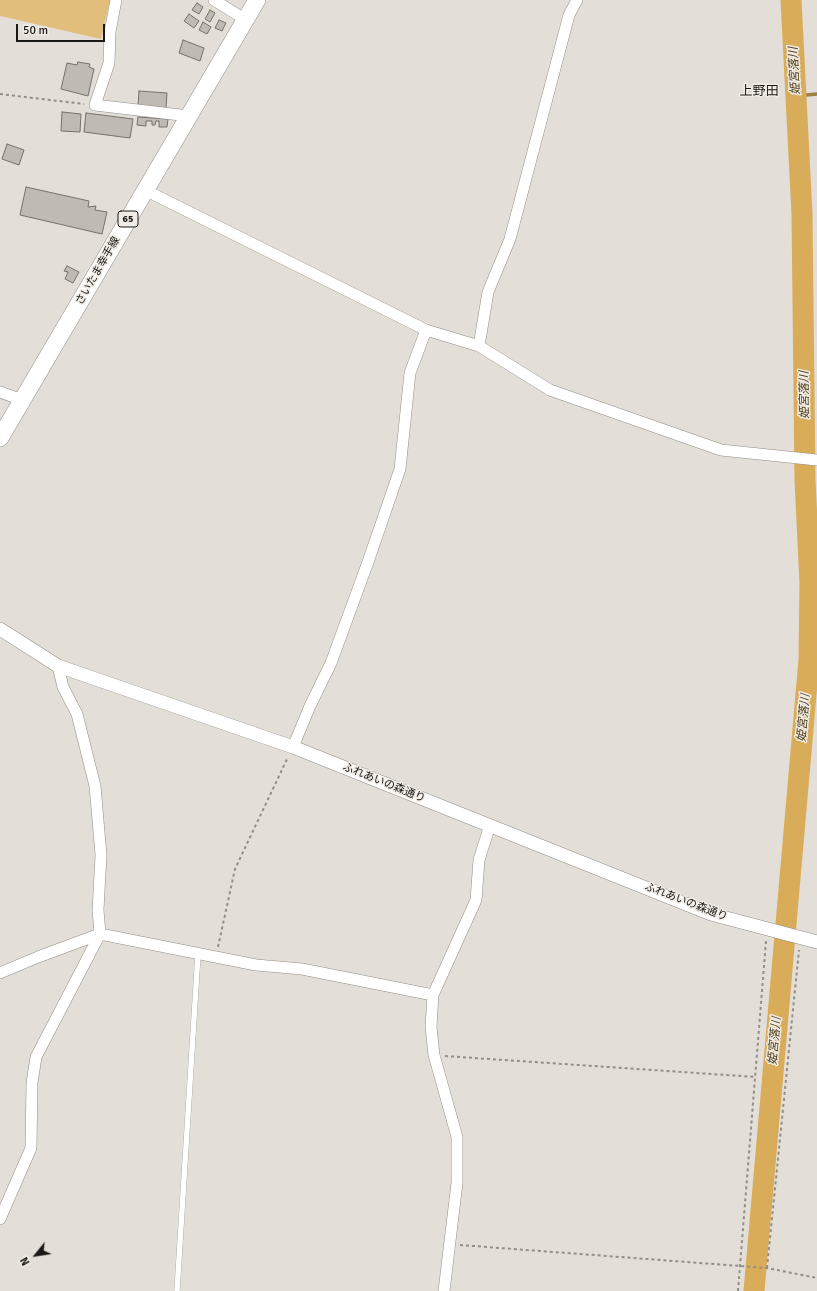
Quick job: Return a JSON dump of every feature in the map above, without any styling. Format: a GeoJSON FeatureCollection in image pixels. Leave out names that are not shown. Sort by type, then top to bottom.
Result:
{"type":"FeatureCollection","features":[{"type":"Feature","properties":{"kind":"main road","name":"さいたま幸手線"},"geometry":{"type":"LineString","coordinates":[[0,438],[258,0]]}},
{"type":"Feature","properties":{"kind":"street"},"geometry":{"type":"LineString","coordinates":[[116,0],[110,32],[109,62],[95,105],[189,116]]}},
{"type":"Feature","properties":{"kind":"street"},"geometry":{"type":"LineString","coordinates":[[214,0],[246,20]]}},
{"type":"Feature","properties":{"kind":"street"},"geometry":{"type":"LineString","coordinates":[[479,346],[488,292],[510,239],[569,15],[577,0]]}},
{"type":"Feature","properties":{"kind":"street"},"geometry":{"type":"LineString","coordinates":[[145,190],[426,330],[479,346],[550,390],[721,450],[817,460]]}},
{"type":"Feature","properties":{"kind":"street"},"geometry":{"type":"LineString","coordinates":[[293,747],[310,706],[331,663],[400,469],[410,373],[426,330]]}},
{"type":"Feature","properties":{"kind":"street"},"geometry":{"type":"LineString","coordinates":[[0,392],[22,400]]}},
{"type":"Feature","properties":{"kind":"street","name":"ふれあいの森通り"},"geometry":{"type":"LineString","coordinates":[[0,629],[58,666],[293,747],[711,914],[798,938]]}},
{"type":"Feature","properties":{"kind":"street"},"geometry":{"type":"LineString","coordinates":[[0,1219],[31,1148],[32,1083],[36,1057],[100,934],[98,910],[101,855],[95,786],[77,714],[63,687],[58,666]]}},
{"type":"Feature","properties":{"kind":"street"},"geometry":{"type":"LineString","coordinates":[[444,1291],[451,1244],[457,1183],[457,1137],[434,1055],[431,1027],[433,995],[476,900],[479,860],[490,825]]}},
{"type":"Feature","properties":{"kind":"street"},"geometry":{"type":"LineString","coordinates":[[0,973],[52,951],[100,934],[216,958],[256,965],[302,969],[433,995]]}},
{"type":"Feature","properties":{"kind":"street"},"geometry":{"type":"LineString","coordinates":[[798,938],[817,942]]}},
{"type":"Feature","properties":{"kind":"lane"},"geometry":{"type":"LineString","coordinates":[[177,1291],[198,954]]}},
{"type":"Feature","properties":{"kind":"path"},"geometry":{"type":"LineString","coordinates":[[0,94],[95,105]]}},
{"type":"Feature","properties":{"kind":"path"},"geometry":{"type":"LineString","coordinates":[[216,958],[235,869],[293,747]]}},
{"type":"Feature","properties":{"kind":"path"},"geometry":{"type":"LineString","coordinates":[[738,1291],[770,931]]}},
{"type":"Feature","properties":{"kind":"path"},"geometry":{"type":"LineString","coordinates":[[767,1268],[798,938]]}},
{"type":"Feature","properties":{"kind":"path"},"geometry":{"type":"LineString","coordinates":[[434,1055],[756,1077]]}},
{"type":"Feature","properties":{"kind":"path"},"geometry":{"type":"LineString","coordinates":[[451,1244],[767,1268],[817,1278]]}},
{"type":"Feature","properties":{"kind":"shaded area"},"geometry":{"type":"Polygon","coordinates":[[[0,0],[110,0],[101,39],[0,16],[0,0]]]}},
{"type":"Feature","properties":{"kind":"building"},"geometry":{"type":"Polygon","coordinates":[[[197,3],[203,7],[199,14],[192,10],[197,3]]]}},
{"type":"Feature","properties":{"kind":"building"},"geometry":{"type":"Polygon","coordinates":[[[210,10],[215,13],[210,22],[205,19],[210,10]]]}},
{"type":"Feature","properties":{"kind":"building"},"geometry":{"type":"Polygon","coordinates":[[[189,14],[199,21],[194,28],[184,21],[189,14]]]}},
{"type":"Feature","properties":{"kind":"building"},"geometry":{"type":"Polygon","coordinates":[[[219,20],[226,23],[222,31],[215,28],[219,20]]]}},
{"type":"Feature","properties":{"kind":"building"},"geometry":{"type":"Polygon","coordinates":[[[203,22],[211,27],[207,34],[199,30],[203,22]]]}},
{"type":"Feature","properties":{"kind":"building"},"geometry":{"type":"Polygon","coordinates":[[[183,40],[204,48],[200,61],[179,53],[183,40]]]}},
{"type":"Feature","properties":{"kind":"building"},"geometry":{"type":"Polygon","coordinates":[[[78,62],[90,64],[89,67],[94,69],[88,96],[61,89],[67,63],[77,65],[78,62]]]}},
{"type":"Feature","properties":{"kind":"building"},"geometry":{"type":"Polygon","coordinates":[[[139,91],[167,93],[166,108],[138,106],[139,91]]]}},
{"type":"Feature","properties":{"kind":"building"},"geometry":{"type":"Polygon","coordinates":[[[62,112],[81,114],[80,132],[61,131],[62,112]]]}},
{"type":"Feature","properties":{"kind":"building"},"geometry":{"type":"Polygon","coordinates":[[[86,113],[133,119],[130,138],[84,132],[86,113]]]}},
{"type":"Feature","properties":{"kind":"building"},"geometry":{"type":"Polygon","coordinates":[[[138,117],[168,119],[167,127],[159,127],[159,121],[156,121],[155,125],[152,125],[152,121],[146,121],[146,126],[137,125],[138,117]]]}},
{"type":"Feature","properties":{"kind":"building"},"geometry":{"type":"Polygon","coordinates":[[[7,144],[24,150],[19,165],[2,159],[7,144]]]}},
{"type":"Feature","properties":{"kind":"building"},"geometry":{"type":"Polygon","coordinates":[[[26,187],[89,201],[88,207],[96,206],[95,210],[107,212],[102,234],[20,215],[26,187]]]}},
{"type":"Feature","properties":{"kind":"building"},"geometry":{"type":"Polygon","coordinates":[[[67,266],[79,272],[73,283],[65,279],[68,272],[64,271],[67,266]]]}},
{"type":"Feature","properties":{"kind":"waterway","name":"姫宮落川"},"geometry":{"type":"LineString","coordinates":[[754,1291],[809,660],[810,583],[805,480],[802,214],[791,0]]}},
{"type":"Feature","properties":{"kind":"waterway"},"geometry":{"type":"LineString","coordinates":[[796,96],[817,94]]}},
{"type":"Feature","properties":{"kind":"district","name":"上野田"},"geometry":{"type":"Point","coordinates":[759,92]}}]}
